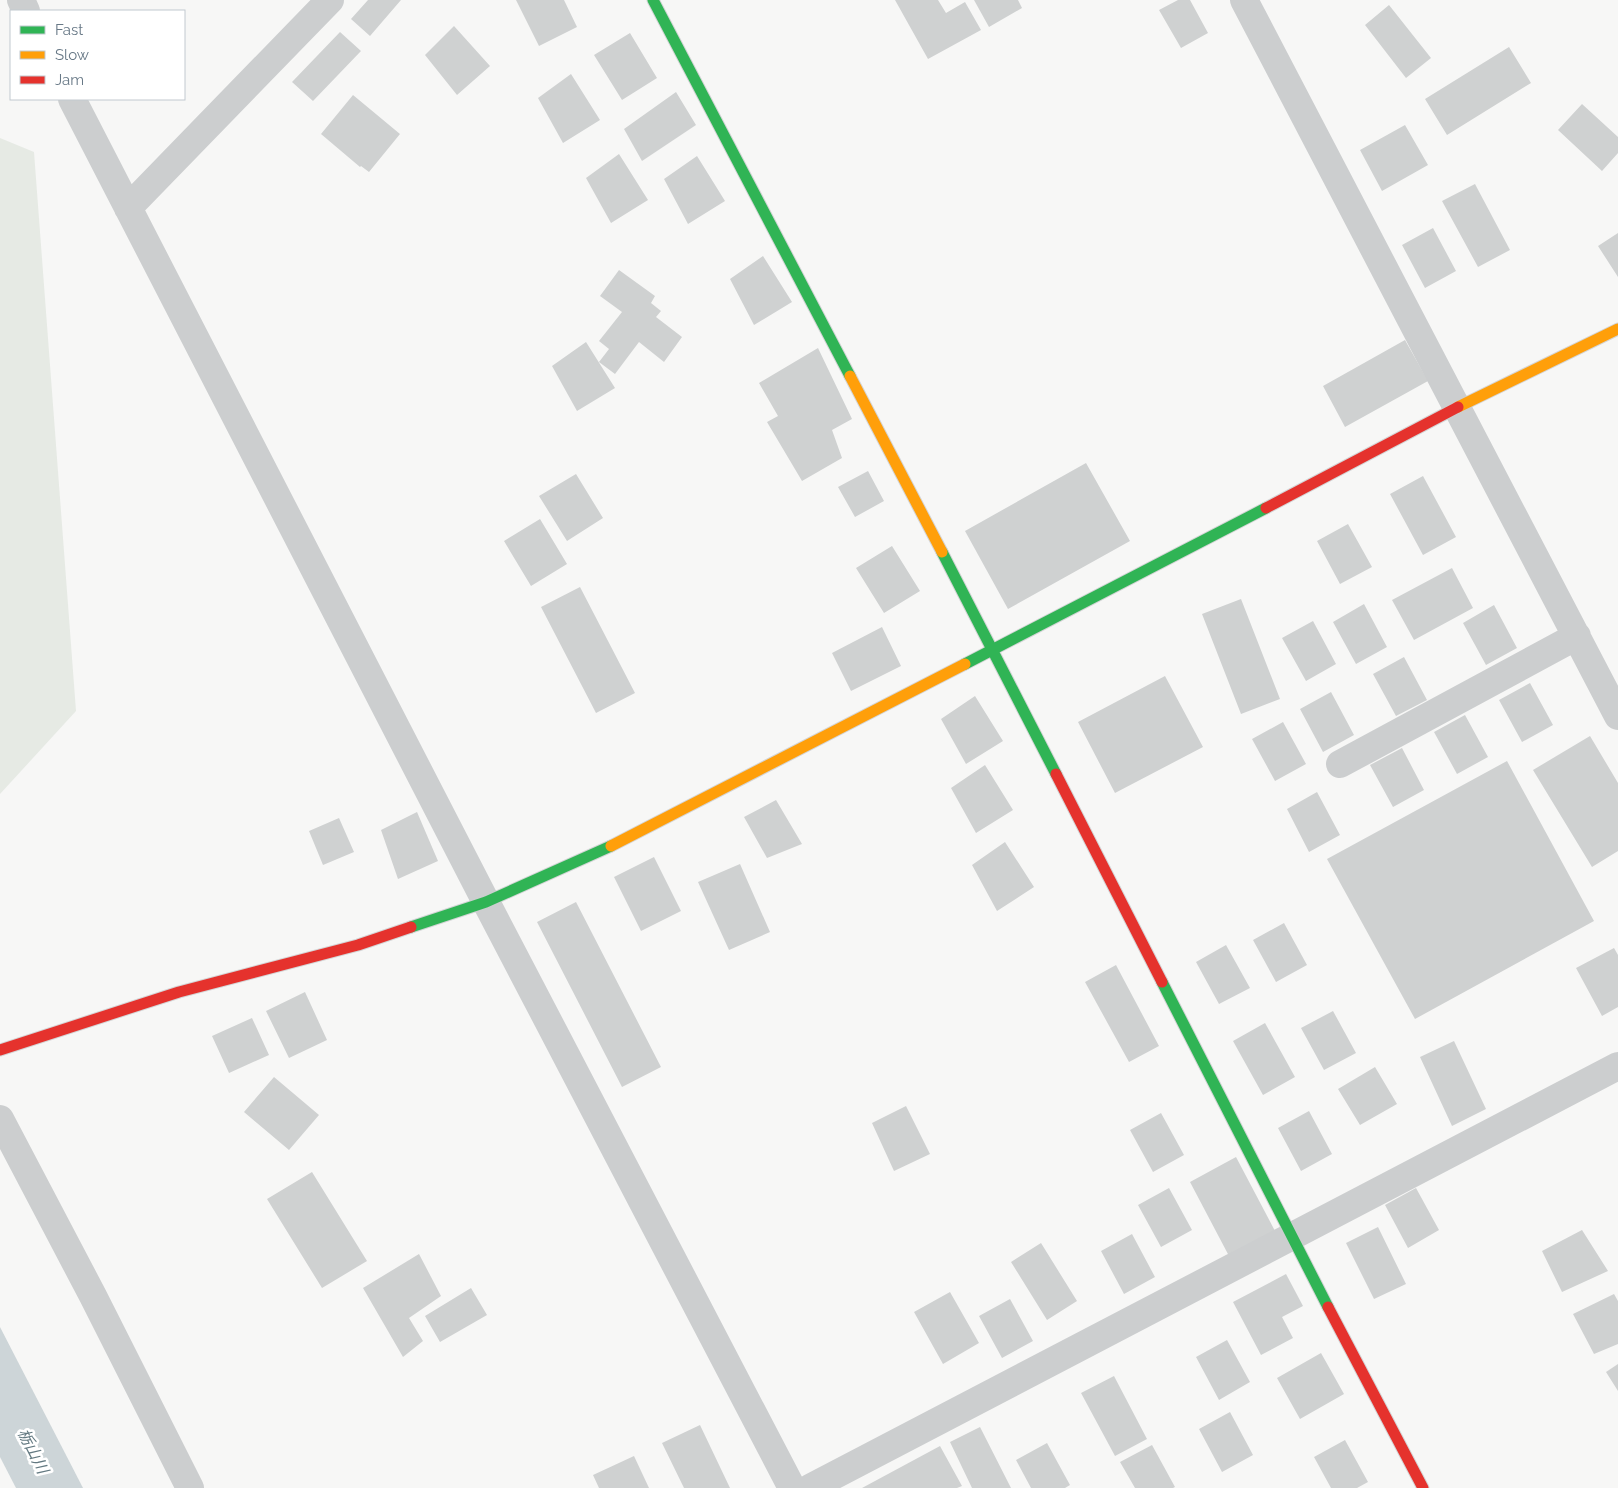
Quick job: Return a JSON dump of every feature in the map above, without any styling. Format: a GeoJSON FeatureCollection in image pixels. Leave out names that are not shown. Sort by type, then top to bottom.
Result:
{"type":"FeatureCollection","features":[{"type":"Feature","properties":{"kind":"street"},"geometry":{"type":"LineString","coordinates":[[128,208],[330,0]]}},
{"type":"Feature","properties":{"kind":"street"},"geometry":{"type":"LineString","coordinates":[[653,0],[993,650],[1292,1237],[1423,1488]]}},
{"type":"Feature","properties":{"kind":"street"},"geometry":{"type":"LineString","coordinates":[[1244,0],[1618,716]]}},
{"type":"Feature","properties":{"kind":"street"},"geometry":{"type":"LineString","coordinates":[[73,100],[486,902],[792,1488]]}},
{"type":"Feature","properties":{"kind":"street"},"geometry":{"type":"LineString","coordinates":[[0,1050],[179,992],[358,944],[486,902],[597,853],[993,650],[1457,408],[1618,329]]}},
{"type":"Feature","properties":{"kind":"street"},"geometry":{"type":"LineString","coordinates":[[1340,764],[1577,636]]}},
{"type":"Feature","properties":{"kind":"street"},"geometry":{"type":"LineString","coordinates":[[810,1488],[1618,1066]]}},
{"type":"Feature","properties":{"kind":"street"},"geometry":{"type":"LineString","coordinates":[[0,1120],[93,1296],[190,1488]]}},
{"type":"Feature","properties":{"kind":"shaded area"},"geometry":{"type":"Polygon","coordinates":[[[0,138],[34,152],[76,711],[0,794],[0,138]]]}},
{"type":"Feature","properties":{"kind":"water","name":"栃山川"},"geometry":{"type":"Polygon","coordinates":[[[0,1327],[83,1488],[16,1488],[0,1457],[0,1327]]]}},
{"type":"Feature","properties":{"kind":"building"},"geometry":{"type":"Polygon","coordinates":[[[368,0],[401,0],[370,36],[351,19],[368,0]]]}},
{"type":"Feature","properties":{"kind":"building"},"geometry":{"type":"Polygon","coordinates":[[[516,0],[564,0],[577,27],[539,46],[516,0]]]}},
{"type":"Feature","properties":{"kind":"building"},"geometry":{"type":"Polygon","coordinates":[[[895,0],[938,0],[946,13],[965,2],[981,30],[928,59],[895,0]]]}},
{"type":"Feature","properties":{"kind":"building"},"geometry":{"type":"Polygon","coordinates":[[[974,0],[1018,0],[1022,8],[989,27],[974,0]]]}},
{"type":"Feature","properties":{"kind":"building"},"geometry":{"type":"Polygon","coordinates":[[[1178,0],[1190,0],[1208,33],[1181,48],[1159,10],[1178,0]]]}},
{"type":"Feature","properties":{"kind":"building"},"geometry":{"type":"Polygon","coordinates":[[[1389,5],[1431,58],[1406,78],[1365,25],[1389,5]]]}},
{"type":"Feature","properties":{"kind":"building"},"geometry":{"type":"Polygon","coordinates":[[[454,26],[490,66],[457,95],[425,55],[454,26]]]}},
{"type":"Feature","properties":{"kind":"building"},"geometry":{"type":"Polygon","coordinates":[[[340,32],[361,51],[313,101],[292,82],[340,32]]]}},
{"type":"Feature","properties":{"kind":"building"},"geometry":{"type":"Polygon","coordinates":[[[630,33],[657,78],[622,100],[594,55],[630,33]]]}},
{"type":"Feature","properties":{"kind":"building"},"geometry":{"type":"Polygon","coordinates":[[[1509,47],[1531,83],[1447,135],[1425,99],[1509,47]]]}},
{"type":"Feature","properties":{"kind":"building"},"geometry":{"type":"Polygon","coordinates":[[[571,74],[600,120],[563,143],[538,98],[571,74]]]}},
{"type":"Feature","properties":{"kind":"building"},"geometry":{"type":"Polygon","coordinates":[[[676,92],[696,125],[642,161],[624,129],[676,92]]]}},
{"type":"Feature","properties":{"kind":"building"},"geometry":{"type":"Polygon","coordinates":[[[353,95],[400,134],[369,172],[360,167],[321,134],[353,95]]]}},
{"type":"Feature","properties":{"kind":"building"},"geometry":{"type":"Polygon","coordinates":[[[1582,104],[1618,137],[1618,153],[1602,171],[1558,130],[1582,104]]]}},
{"type":"Feature","properties":{"kind":"building"},"geometry":{"type":"Polygon","coordinates":[[[1405,125],[1428,165],[1382,191],[1360,150],[1405,125]]]}},
{"type":"Feature","properties":{"kind":"building"},"geometry":{"type":"Polygon","coordinates":[[[619,154],[648,200],[611,223],[586,178],[619,154]]]}},
{"type":"Feature","properties":{"kind":"building"},"geometry":{"type":"Polygon","coordinates":[[[697,156],[725,201],[688,224],[664,179],[697,156]]]}},
{"type":"Feature","properties":{"kind":"building"},"geometry":{"type":"Polygon","coordinates":[[[1475,184],[1510,250],[1478,267],[1442,201],[1475,184]]]}},
{"type":"Feature","properties":{"kind":"building"},"geometry":{"type":"Polygon","coordinates":[[[1433,228],[1456,271],[1425,288],[1402,245],[1433,228]]]}},
{"type":"Feature","properties":{"kind":"building"},"geometry":{"type":"Polygon","coordinates":[[[1618,233],[1618,277],[1598,246],[1618,233]]]}},
{"type":"Feature","properties":{"kind":"building"},"geometry":{"type":"Polygon","coordinates":[[[763,256],[792,302],[754,325],[730,279],[763,256]]]}},
{"type":"Feature","properties":{"kind":"building"},"geometry":{"type":"Polygon","coordinates":[[[619,270],[655,296],[651,303],[661,311],[656,317],[682,337],[664,362],[639,342],[615,374],[599,362],[609,349],[599,341],[622,312],[600,296],[619,270]]]}},
{"type":"Feature","properties":{"kind":"building"},"geometry":{"type":"Polygon","coordinates":[[[1405,340],[1428,381],[1345,427],[1323,386],[1405,340]]]}},
{"type":"Feature","properties":{"kind":"building"},"geometry":{"type":"Polygon","coordinates":[[[586,342],[615,388],[577,411],[552,366],[586,342]]]}},
{"type":"Feature","properties":{"kind":"building"},"geometry":{"type":"Polygon","coordinates":[[[818,348],[852,419],[832,430],[842,458],[802,481],[767,422],[778,416],[759,383],[818,348]]]}},
{"type":"Feature","properties":{"kind":"building"},"geometry":{"type":"Polygon","coordinates":[[[1086,463],[1130,541],[1008,609],[965,531],[1086,463]]]}},
{"type":"Feature","properties":{"kind":"building"},"geometry":{"type":"Polygon","coordinates":[[[868,471],[884,501],[855,517],[838,487],[868,471]]]}},
{"type":"Feature","properties":{"kind":"building"},"geometry":{"type":"Polygon","coordinates":[[[576,474],[603,518],[567,541],[539,496],[576,474]]]}},
{"type":"Feature","properties":{"kind":"building"},"geometry":{"type":"Polygon","coordinates":[[[1423,476],[1456,537],[1423,555],[1390,494],[1423,476]]]}},
{"type":"Feature","properties":{"kind":"building"},"geometry":{"type":"Polygon","coordinates":[[[540,519],[567,564],[531,586],[504,541],[540,519]]]}},
{"type":"Feature","properties":{"kind":"building"},"geometry":{"type":"Polygon","coordinates":[[[1348,524],[1372,567],[1340,584],[1317,541],[1348,524]]]}},
{"type":"Feature","properties":{"kind":"building"},"geometry":{"type":"Polygon","coordinates":[[[892,546],[920,591],[884,613],[856,568],[892,546]]]}},
{"type":"Feature","properties":{"kind":"building"},"geometry":{"type":"Polygon","coordinates":[[[1452,568],[1473,608],[1414,640],[1392,600],[1452,568]]]}},
{"type":"Feature","properties":{"kind":"building"},"geometry":{"type":"Polygon","coordinates":[[[580,587],[635,693],[596,713],[541,607],[580,587]]]}},
{"type":"Feature","properties":{"kind":"building"},"geometry":{"type":"Polygon","coordinates":[[[1241,599],[1280,699],[1241,714],[1202,614],[1241,599]]]}},
{"type":"Feature","properties":{"kind":"building"},"geometry":{"type":"Polygon","coordinates":[[[1364,604],[1387,647],[1356,664],[1333,622],[1364,604]]]}},
{"type":"Feature","properties":{"kind":"building"},"geometry":{"type":"Polygon","coordinates":[[[1494,605],[1517,648],[1486,665],[1463,623],[1494,605]]]}},
{"type":"Feature","properties":{"kind":"building"},"geometry":{"type":"Polygon","coordinates":[[[1313,621],[1336,664],[1306,681],[1282,638],[1313,621]]]}},
{"type":"Feature","properties":{"kind":"building"},"geometry":{"type":"Polygon","coordinates":[[[882,627],[901,666],[851,691],[832,653],[882,627]]]}},
{"type":"Feature","properties":{"kind":"building"},"geometry":{"type":"Polygon","coordinates":[[[1404,657],[1427,700],[1396,716],[1373,674],[1404,657]]]}},
{"type":"Feature","properties":{"kind":"building"},"geometry":{"type":"Polygon","coordinates":[[[1165,676],[1203,747],[1115,793],[1078,722],[1165,676]]]}},
{"type":"Feature","properties":{"kind":"building"},"geometry":{"type":"Polygon","coordinates":[[[1530,683],[1553,725],[1522,742],[1499,700],[1530,683]]]}},
{"type":"Feature","properties":{"kind":"building"},"geometry":{"type":"Polygon","coordinates":[[[1331,692],[1354,735],[1323,752],[1300,709],[1331,692]]]}},
{"type":"Feature","properties":{"kind":"building"},"geometry":{"type":"Polygon","coordinates":[[[975,696],[1003,741],[966,764],[941,719],[975,696]]]}},
{"type":"Feature","properties":{"kind":"building"},"geometry":{"type":"Polygon","coordinates":[[[1465,715],[1488,757],[1457,774],[1434,732],[1465,715]]]}},
{"type":"Feature","properties":{"kind":"building"},"geometry":{"type":"Polygon","coordinates":[[[1283,722],[1306,764],[1275,781],[1252,739],[1283,722]]]}},
{"type":"Feature","properties":{"kind":"building"},"geometry":{"type":"Polygon","coordinates":[[[1590,736],[1618,783],[1618,851],[1592,867],[1533,770],[1590,736]]]}},
{"type":"Feature","properties":{"kind":"building"},"geometry":{"type":"Polygon","coordinates":[[[1402,748],[1424,790],[1393,807],[1370,765],[1402,748]]]}},
{"type":"Feature","properties":{"kind":"building"},"geometry":{"type":"Polygon","coordinates":[[[1507,761],[1594,921],[1415,1019],[1327,859],[1507,761]]]}},
{"type":"Feature","properties":{"kind":"building"},"geometry":{"type":"Polygon","coordinates":[[[985,765],[1013,810],[976,833],[951,788],[985,765]]]}},
{"type":"Feature","properties":{"kind":"building"},"geometry":{"type":"Polygon","coordinates":[[[1317,792],[1340,835],[1309,852],[1287,809],[1317,792]]]}},
{"type":"Feature","properties":{"kind":"building"},"geometry":{"type":"Polygon","coordinates":[[[776,800],[802,844],[767,858],[744,817],[776,800]]]}},
{"type":"Feature","properties":{"kind":"building"},"geometry":{"type":"Polygon","coordinates":[[[417,812],[438,861],[398,879],[381,830],[417,812]]]}},
{"type":"Feature","properties":{"kind":"building"},"geometry":{"type":"Polygon","coordinates":[[[339,818],[354,852],[323,865],[309,831],[339,818]]]}},
{"type":"Feature","properties":{"kind":"building"},"geometry":{"type":"Polygon","coordinates":[[[1005,842],[1034,887],[997,911],[972,865],[1005,842]]]}},
{"type":"Feature","properties":{"kind":"building"},"geometry":{"type":"Polygon","coordinates":[[[654,857],[681,911],[641,931],[614,877],[654,857]]]}},
{"type":"Feature","properties":{"kind":"building"},"geometry":{"type":"Polygon","coordinates":[[[740,864],[770,932],[729,950],[698,882],[740,864]]]}},
{"type":"Feature","properties":{"kind":"building"},"geometry":{"type":"Polygon","coordinates":[[[576,902],[661,1067],[622,1087],[537,922],[576,902]]]}},
{"type":"Feature","properties":{"kind":"building"},"geometry":{"type":"Polygon","coordinates":[[[1284,923],[1307,965],[1276,982],[1253,940],[1284,923]]]}},
{"type":"Feature","properties":{"kind":"building"},"geometry":{"type":"Polygon","coordinates":[[[1226,945],[1250,988],[1219,1004],[1196,962],[1226,945]]]}},
{"type":"Feature","properties":{"kind":"building"},"geometry":{"type":"Polygon","coordinates":[[[1614,948],[1618,955],[1618,1007],[1602,1016],[1576,968],[1614,948]]]}},
{"type":"Feature","properties":{"kind":"building"},"geometry":{"type":"Polygon","coordinates":[[[1116,965],[1159,1046],[1129,1062],[1085,982],[1116,965]]]}},
{"type":"Feature","properties":{"kind":"building"},"geometry":{"type":"Polygon","coordinates":[[[305,992],[327,1040],[289,1058],[266,1011],[305,992]]]}},
{"type":"Feature","properties":{"kind":"building"},"geometry":{"type":"Polygon","coordinates":[[[1333,1011],[1356,1053],[1324,1070],[1301,1028],[1333,1011]]]}},
{"type":"Feature","properties":{"kind":"building"},"geometry":{"type":"Polygon","coordinates":[[[252,1018],[269,1055],[229,1073],[212,1036],[252,1018]]]}},
{"type":"Feature","properties":{"kind":"building"},"geometry":{"type":"Polygon","coordinates":[[[1265,1023],[1295,1077],[1263,1095],[1233,1041],[1265,1023]]]}},
{"type":"Feature","properties":{"kind":"building"},"geometry":{"type":"Polygon","coordinates":[[[1454,1041],[1486,1109],[1452,1126],[1420,1057],[1454,1041]]]}},
{"type":"Feature","properties":{"kind":"building"},"geometry":{"type":"Polygon","coordinates":[[[1375,1067],[1397,1104],[1360,1125],[1338,1089],[1375,1067]]]}},
{"type":"Feature","properties":{"kind":"building"},"geometry":{"type":"Polygon","coordinates":[[[274,1077],[319,1115],[289,1150],[244,1112],[274,1077]]]}},
{"type":"Feature","properties":{"kind":"building"},"geometry":{"type":"Polygon","coordinates":[[[906,1106],[930,1154],[894,1171],[872,1123],[906,1106]]]}},
{"type":"Feature","properties":{"kind":"building"},"geometry":{"type":"Polygon","coordinates":[[[1309,1111],[1332,1154],[1301,1171],[1278,1128],[1309,1111]]]}},
{"type":"Feature","properties":{"kind":"building"},"geometry":{"type":"Polygon","coordinates":[[[1161,1113],[1184,1155],[1153,1172],[1130,1130],[1161,1113]]]}},
{"type":"Feature","properties":{"kind":"building"},"geometry":{"type":"Polygon","coordinates":[[[1236,1157],[1275,1231],[1229,1256],[1190,1182],[1236,1157]]]}},
{"type":"Feature","properties":{"kind":"building"},"geometry":{"type":"Polygon","coordinates":[[[312,1172],[367,1261],[322,1288],[267,1199],[312,1172]]]}},
{"type":"Feature","properties":{"kind":"building"},"geometry":{"type":"Polygon","coordinates":[[[1169,1188],[1192,1230],[1161,1247],[1138,1205],[1169,1188]]]}},
{"type":"Feature","properties":{"kind":"building"},"geometry":{"type":"Polygon","coordinates":[[[1416,1188],[1439,1230],[1408,1248],[1385,1205],[1416,1188]]]}},
{"type":"Feature","properties":{"kind":"building"},"geometry":{"type":"Polygon","coordinates":[[[1378,1227],[1406,1284],[1374,1299],[1346,1243],[1378,1227]]]}},
{"type":"Feature","properties":{"kind":"building"},"geometry":{"type":"Polygon","coordinates":[[[1582,1230],[1608,1271],[1562,1292],[1542,1251],[1582,1230]]]}},
{"type":"Feature","properties":{"kind":"building"},"geometry":{"type":"Polygon","coordinates":[[[1132,1234],[1155,1277],[1124,1294],[1101,1251],[1132,1234]]]}},
{"type":"Feature","properties":{"kind":"building"},"geometry":{"type":"Polygon","coordinates":[[[1041,1243],[1077,1301],[1047,1320],[1011,1262],[1041,1243]]]}},
{"type":"Feature","properties":{"kind":"building"},"geometry":{"type":"Polygon","coordinates":[[[419,1254],[441,1296],[409,1318],[423,1341],[403,1357],[363,1288],[419,1254]]]}},
{"type":"Feature","properties":{"kind":"building"},"geometry":{"type":"Polygon","coordinates":[[[1286,1274],[1303,1306],[1282,1317],[1293,1338],[1261,1355],[1233,1302],[1286,1274]]]}},
{"type":"Feature","properties":{"kind":"building"},"geometry":{"type":"Polygon","coordinates":[[[471,1288],[487,1315],[440,1342],[425,1316],[471,1288]]]}},
{"type":"Feature","properties":{"kind":"building"},"geometry":{"type":"Polygon","coordinates":[[[950,1292],[979,1343],[943,1364],[914,1312],[950,1292]]]}},
{"type":"Feature","properties":{"kind":"building"},"geometry":{"type":"Polygon","coordinates":[[[1614,1294],[1618,1301],[1618,1344],[1594,1354],[1573,1314],[1614,1294]]]}},
{"type":"Feature","properties":{"kind":"building"},"geometry":{"type":"Polygon","coordinates":[[[1010,1299],[1033,1341],[1002,1358],[979,1316],[1010,1299]]]}},
{"type":"Feature","properties":{"kind":"building"},"geometry":{"type":"Polygon","coordinates":[[[1227,1340],[1250,1382],[1219,1400],[1196,1357],[1227,1340]]]}},
{"type":"Feature","properties":{"kind":"building"},"geometry":{"type":"Polygon","coordinates":[[[1321,1353],[1344,1394],[1300,1419],[1277,1378],[1321,1353]]]}},
{"type":"Feature","properties":{"kind":"building"},"geometry":{"type":"Polygon","coordinates":[[[1618,1364],[1618,1391],[1606,1372],[1618,1364]]]}},
{"type":"Feature","properties":{"kind":"building"},"geometry":{"type":"Polygon","coordinates":[[[1114,1376],[1147,1439],[1115,1456],[1081,1393],[1114,1376]]]}},
{"type":"Feature","properties":{"kind":"building"},"geometry":{"type":"Polygon","coordinates":[[[1230,1412],[1253,1455],[1222,1472],[1199,1429],[1230,1412]]]}},
{"type":"Feature","properties":{"kind":"building"},"geometry":{"type":"Polygon","coordinates":[[[700,1425],[730,1488],[684,1488],[662,1443],[700,1425]]]}},
{"type":"Feature","properties":{"kind":"building"},"geometry":{"type":"Polygon","coordinates":[[[980,1427],[1011,1488],[972,1488],[950,1442],[980,1427]]]}},
{"type":"Feature","properties":{"kind":"building"},"geometry":{"type":"Polygon","coordinates":[[[1345,1440],[1368,1482],[1357,1488],[1331,1488],[1314,1457],[1345,1440]]]}},
{"type":"Feature","properties":{"kind":"building"},"geometry":{"type":"Polygon","coordinates":[[[1047,1443],[1070,1485],[1065,1488],[1031,1488],[1016,1460],[1047,1443]]]}},
{"type":"Feature","properties":{"kind":"building"},"geometry":{"type":"Polygon","coordinates":[[[1152,1445],[1175,1487],[1135,1488],[1120,1462],[1152,1445]]]}},
{"type":"Feature","properties":{"kind":"building"},"geometry":{"type":"Polygon","coordinates":[[[940,1446],[962,1486],[957,1488],[862,1488],[940,1446]]]}},
{"type":"Feature","properties":{"kind":"building"},"geometry":{"type":"Polygon","coordinates":[[[634,1456],[649,1488],[599,1488],[593,1475],[634,1456]]]}},
{"type":"Feature","properties":{"kind":"traffic: fast"},"geometry":{"type":"LineString","coordinates":[[653,0],[850,376]]}},
{"type":"Feature","properties":{"kind":"traffic: fast"},"geometry":{"type":"LineString","coordinates":[[965,664],[1266,508]]}},
{"type":"Feature","properties":{"kind":"traffic: fast"},"geometry":{"type":"LineString","coordinates":[[942,552],[1056,774]]}},
{"type":"Feature","properties":{"kind":"traffic: fast"},"geometry":{"type":"LineString","coordinates":[[411,927],[486,902],[611,846]]}},
{"type":"Feature","properties":{"kind":"traffic: fast"},"geometry":{"type":"LineString","coordinates":[[1162,982],[1328,1307]]}},
{"type":"Feature","properties":{"kind":"traffic: slow"},"geometry":{"type":"LineString","coordinates":[[1458,407],[1618,329]]}},
{"type":"Feature","properties":{"kind":"traffic: slow"},"geometry":{"type":"LineString","coordinates":[[850,376],[942,552]]}},
{"type":"Feature","properties":{"kind":"traffic: slow"},"geometry":{"type":"LineString","coordinates":[[611,846],[965,664]]}},
{"type":"Feature","properties":{"kind":"traffic: jam"},"geometry":{"type":"LineString","coordinates":[[1266,508],[1458,407]]}},
{"type":"Feature","properties":{"kind":"traffic: jam"},"geometry":{"type":"LineString","coordinates":[[1056,774],[1162,982]]}},
{"type":"Feature","properties":{"kind":"traffic: jam"},"geometry":{"type":"LineString","coordinates":[[0,1050],[179,992],[358,945],[411,927]]}},
{"type":"Feature","properties":{"kind":"traffic: jam"},"geometry":{"type":"LineString","coordinates":[[1328,1307],[1423,1488]]}}]}
